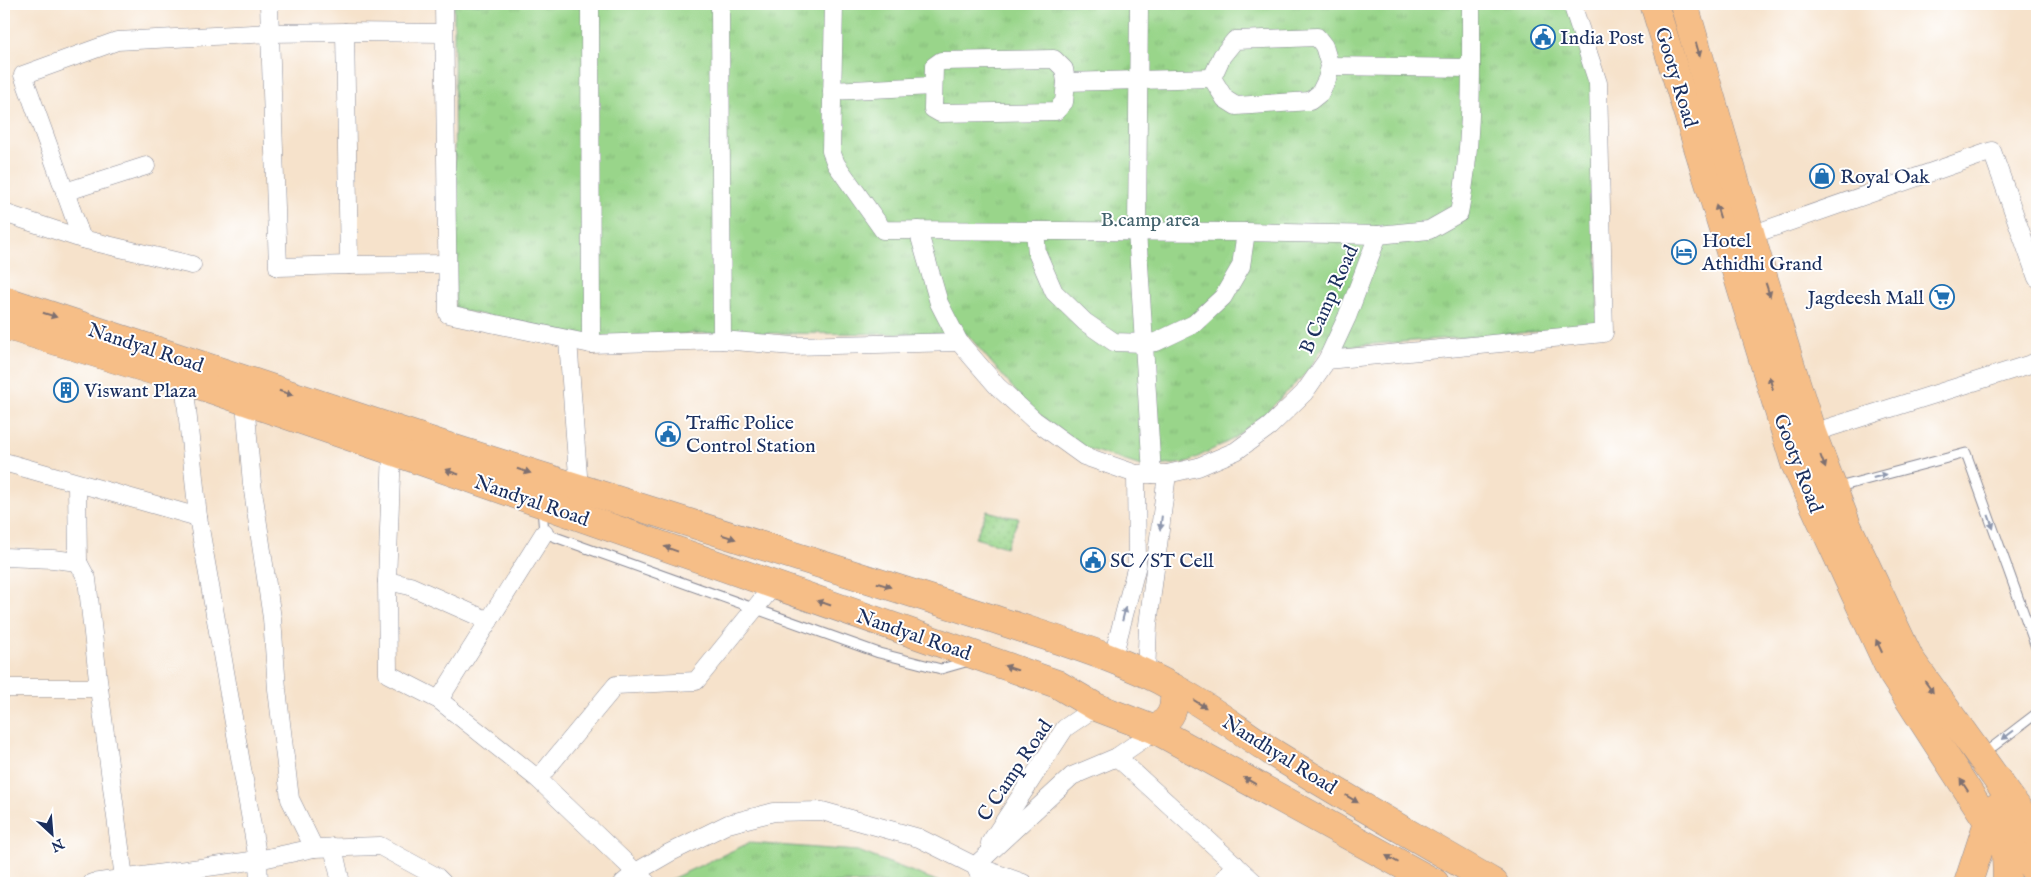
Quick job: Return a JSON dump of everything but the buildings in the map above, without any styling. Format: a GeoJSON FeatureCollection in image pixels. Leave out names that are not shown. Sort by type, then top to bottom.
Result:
{"type":"FeatureCollection","features":[{"type":"Feature","properties":{"kind":"main road","name":"Gooty Road"},"geometry":{"type":"LineString","coordinates":[[1654,4],[1796,464],[1891,672],[1996,825],[2037,874]]}},
{"type":"Feature","properties":{"kind":"main road","name":"Gooty Road"},"geometry":{"type":"LineString","coordinates":[[1684,4],[1751,236],[1812,433],[1846,525],[1910,659],[2037,835]]}},
{"type":"Feature","properties":{"kind":"main road","name":"Nandyal Road"},"geometry":{"type":"LineString","coordinates":[[4,300],[579,488],[1060,641]]}},
{"type":"Feature","properties":{"kind":"main road","name":"Nandyal Road"},"geometry":{"type":"LineString","coordinates":[[4,325],[184,380],[542,503],[1057,684],[1096,707],[1156,730],[1435,883]]}},
{"type":"Feature","properties":{"kind":"main road"},"geometry":{"type":"LineString","coordinates":[[1057,684],[1054,667],[1060,641]]}},
{"type":"Feature","properties":{"kind":"main road","name":"Nandhyal Road"},"geometry":{"type":"LineString","coordinates":[[1060,641],[1146,674],[1174,688],[1223,718],[1275,754],[1494,883]]}},
{"type":"Feature","properties":{"kind":"main road"},"geometry":{"type":"LineString","coordinates":[[1156,730],[1171,718],[1175,702],[1174,688]]}},
{"type":"Feature","properties":{"kind":"main road"},"geometry":{"type":"LineString","coordinates":[[1968,883],[1996,825],[2006,794]]}},
{"type":"Feature","properties":{"kind":"main road"},"geometry":{"type":"LineString","coordinates":[[1996,825],[2007,883]]}},
{"type":"Feature","properties":{"kind":"street"},"geometry":{"type":"LineString","coordinates":[[269,4],[278,267],[447,264]]}},
{"type":"Feature","properties":{"kind":"street"},"geometry":{"type":"LineString","coordinates":[[444,4],[448,314],[591,344],[722,340],[793,346],[959,342]]}},
{"type":"Feature","properties":{"kind":"street"},"geometry":{"type":"LineString","coordinates":[[590,4],[591,344]]}},
{"type":"Feature","properties":{"kind":"street"},"geometry":{"type":"LineString","coordinates":[[720,4],[722,340]]}},
{"type":"Feature","properties":{"kind":"street"},"geometry":{"type":"LineString","coordinates":[[834,4],[831,151],[836,164],[882,230],[1246,232],[1378,235],[1429,230],[1459,213],[1466,180],[1471,68],[1471,4]]}},
{"type":"Feature","properties":{"kind":"street"},"geometry":{"type":"LineString","coordinates":[[1139,4],[1137,231],[1152,474],[1146,674]]}},
{"type":"Feature","properties":{"kind":"street"},"geometry":{"type":"LineString","coordinates":[[1328,360],[1604,333],[1598,83],[1572,4]]}},
{"type":"Feature","properties":{"kind":"street"},"geometry":{"type":"LineString","coordinates":[[345,32],[349,265]]}},
{"type":"Feature","properties":{"kind":"street"},"geometry":{"type":"LineString","coordinates":[[82,239],[23,75],[117,41],[345,32],[444,33]]}},
{"type":"Feature","properties":{"kind":"street"},"geometry":{"type":"LineString","coordinates":[[1316,37],[1324,46],[1330,66],[1327,79],[1320,93],[1310,101],[1236,106],[1226,99],[1212,78],[1222,56],[1235,40],[1316,37]]}},
{"type":"Feature","properties":{"kind":"street"},"geometry":{"type":"LineString","coordinates":[[1054,59],[1064,68],[1066,82],[1064,102],[1056,110],[940,113],[933,109],[932,86],[934,66],[941,61],[1054,59]]}},
{"type":"Feature","properties":{"kind":"street"},"geometry":{"type":"LineString","coordinates":[[1330,66],[1471,68]]}},
{"type":"Feature","properties":{"kind":"street"},"geometry":{"type":"LineString","coordinates":[[1066,82],[1212,78]]}},
{"type":"Feature","properties":{"kind":"street"},"geometry":{"type":"LineString","coordinates":[[832,91],[932,86]]}},
{"type":"Feature","properties":{"kind":"street"},"geometry":{"type":"LineString","coordinates":[[1751,236],[1992,152],[2037,278]]}},
{"type":"Feature","properties":{"kind":"street"},"geometry":{"type":"LineString","coordinates":[[65,192],[146,166]]}},
{"type":"Feature","properties":{"kind":"street"},"geometry":{"type":"LineString","coordinates":[[4,213],[82,239],[192,265]]}},
{"type":"Feature","properties":{"kind":"street"},"geometry":{"type":"LineString","coordinates":[[918,230],[939,303],[959,342],[997,386],[1034,420],[1084,456],[1152,474]]}},
{"type":"Feature","properties":{"kind":"street"},"geometry":{"type":"LineString","coordinates":[[1035,231],[1038,253],[1054,292],[1085,322],[1114,342],[1144,343],[1156,342],[1194,324],[1224,297],[1241,266],[1246,232]]}},
{"type":"Feature","properties":{"kind":"street","name":"B Camp Road"},"geometry":{"type":"LineString","coordinates":[[1152,474],[1198,467],[1236,451],[1270,426],[1304,393],[1328,360],[1378,235]]}},
{"type":"Feature","properties":{"kind":"street"},"geometry":{"type":"LineString","coordinates":[[568,340],[579,488]]}},
{"type":"Feature","properties":{"kind":"street"},"geometry":{"type":"LineString","coordinates":[[1812,433],[2037,362]]}},
{"type":"Feature","properties":{"kind":"street"},"geometry":{"type":"LineString","coordinates":[[184,380],[198,517],[258,860],[259,883]]}},
{"type":"Feature","properties":{"kind":"street"},"geometry":{"type":"LineString","coordinates":[[245,402],[252,484],[272,618],[277,689],[290,799],[314,848]]}},
{"type":"Feature","properties":{"kind":"street"},"geometry":{"type":"LineString","coordinates":[[392,451],[387,581],[388,674],[439,700],[538,779],[635,880],[669,852],[728,824],[774,812],[822,811],[919,838],[975,866],[1023,883]]}},
{"type":"Feature","properties":{"kind":"street"},"geometry":{"type":"LineString","coordinates":[[4,462],[198,517]]}},
{"type":"Feature","properties":{"kind":"street"},"geometry":{"type":"LineString","coordinates":[[1112,661],[1136,565],[1152,474]]}},
{"type":"Feature","properties":{"kind":"street"},"geometry":{"type":"LineString","coordinates":[[78,484],[78,562],[87,579],[124,878]]}},
{"type":"Feature","properties":{"kind":"street"},"geometry":{"type":"LineString","coordinates":[[439,700],[544,534]]}},
{"type":"Feature","properties":{"kind":"street"},"geometry":{"type":"LineString","coordinates":[[4,557],[78,562]]}},
{"type":"Feature","properties":{"kind":"street"},"geometry":{"type":"LineString","coordinates":[[387,581],[410,586],[489,621]]}},
{"type":"Feature","properties":{"kind":"street"},"geometry":{"type":"LineString","coordinates":[[538,779],[616,685],[696,681],[774,585]]}},
{"type":"Feature","properties":{"kind":"street"},"geometry":{"type":"LineString","coordinates":[[4,688],[99,688]]}},
{"type":"Feature","properties":{"kind":"street","name":"C Camp Road"},"geometry":{"type":"LineString","coordinates":[[975,866],[1065,728],[1096,707]]}},
{"type":"Feature","properties":{"kind":"street"},"geometry":{"type":"LineString","coordinates":[[975,866],[1072,776],[1117,757],[1156,730]]}},
{"type":"Feature","properties":{"kind":"street"},"geometry":{"type":"LineString","coordinates":[[1117,757],[1256,883]]}},
{"type":"Feature","properties":{"kind":"street"},"geometry":{"type":"LineString","coordinates":[[92,883],[258,860],[314,848],[380,846],[436,877],[443,883]]}},
{"type":"Feature","properties":{"kind":"street"},"geometry":{"type":"LineString","coordinates":[[333,847],[341,883]]}},
{"type":"Feature","properties":{"kind":"street"},"geometry":{"type":"LineString","coordinates":[[1221,883],[1235,864]]}},
{"type":"Feature","properties":{"kind":"street"},"geometry":{"type":"LineString","coordinates":[[975,866],[983,883]]}},
{"type":"Feature","properties":{"kind":"lane"},"geometry":{"type":"LineString","coordinates":[[1833,489],[1966,453],[2037,650]]}},
{"type":"Feature","properties":{"kind":"lane"},"geometry":{"type":"LineString","coordinates":[[542,503],[544,534],[754,610],[879,653],[941,669],[981,658]]}},
{"type":"Feature","properties":{"kind":"lane"},"geometry":{"type":"LineString","coordinates":[[1980,757],[2037,713]]}},
{"type":"Feature","properties":{"kind":"green space","name":"B.camp area"},"geometry":{"type":"Polygon","coordinates":[[[454,4],[1569,4],[1595,86],[1598,327],[1322,348],[1308,371],[1269,410],[1233,439],[1186,463],[1144,467],[1083,447],[1029,407],[967,334],[712,333],[587,337],[455,309],[454,4]]]}},
{"type":"Feature","properties":{"kind":"green space"},"geometry":{"type":"Polygon","coordinates":[[[987,511],[1019,518],[1006,547],[975,538],[987,511]]]}},
{"type":"Feature","properties":{"kind":"green space"},"geometry":{"type":"Polygon","coordinates":[[[749,843],[858,851],[942,883],[669,883],[667,881],[749,843]]]}},
{"type":"Feature","properties":{"kind":"place","name":"India Post"},"geometry":{"type":"Point","coordinates":[1543,37]}},
{"type":"Feature","properties":{"kind":"place","name":"Royal Oak"},"geometry":{"type":"Point","coordinates":[1822,176]}},
{"type":"Feature","properties":{"kind":"place","name":"Hotel Athidhi Grand"},"geometry":{"type":"Point","coordinates":[1684,252]}},
{"type":"Feature","properties":{"kind":"place","name":"Jagdeesh Mall"},"geometry":{"type":"Point","coordinates":[1942,297]}},
{"type":"Feature","properties":{"kind":"place","name":"Viswant Plaza"},"geometry":{"type":"Point","coordinates":[66,390]}},
{"type":"Feature","properties":{"kind":"place","name":"Traffic Police Control Station"},"geometry":{"type":"Point","coordinates":[668,434]}},
{"type":"Feature","properties":{"kind":"place","name":"SC / ST Cell"},"geometry":{"type":"Point","coordinates":[1093,560]}}]}
